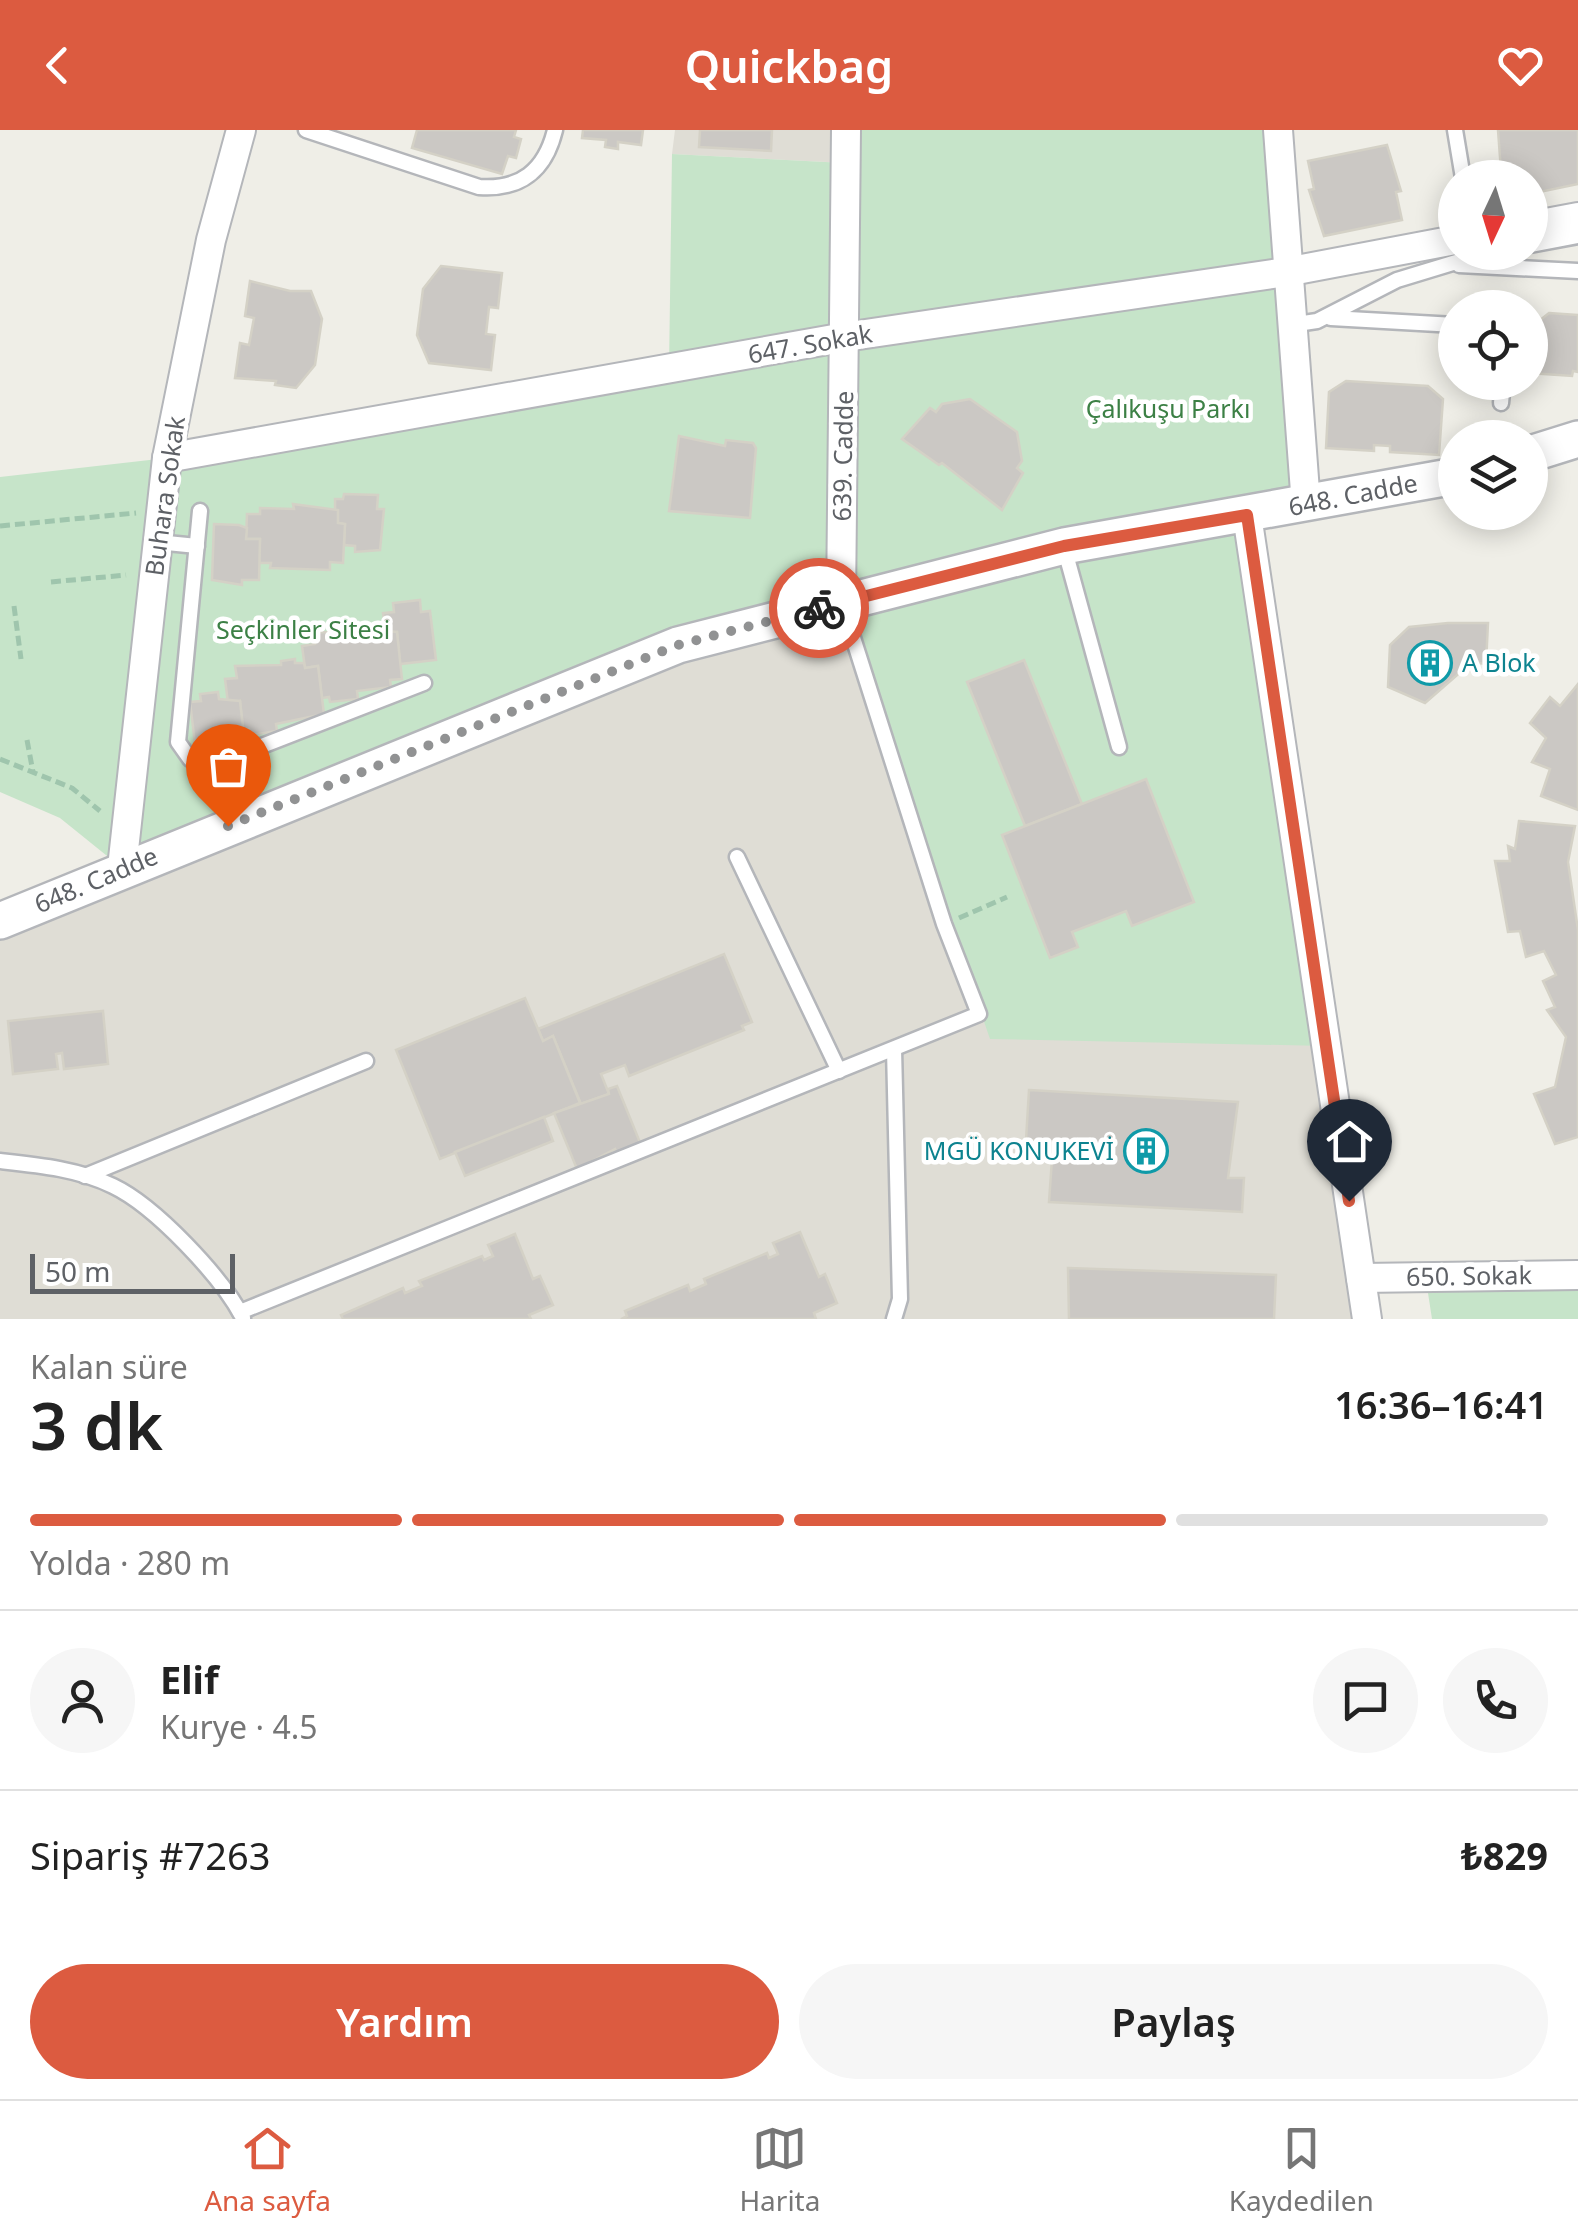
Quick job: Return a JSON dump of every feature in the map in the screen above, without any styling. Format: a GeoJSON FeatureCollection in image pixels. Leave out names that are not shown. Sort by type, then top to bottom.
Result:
{"type":"FeatureCollection","features":[{"type":"Feature","properties":{"kind":"street","name":"Buhara Sokak"},"geometry":{"type":"LineString","coordinates":[[122,868],[167,458],[211,240],[242,130]]}},
{"type":"Feature","properties":{"kind":"street","name":"639. Cadde"},"geometry":{"type":"LineString","coordinates":[[842,602],[846,130]]}},
{"type":"Feature","properties":{"kind":"street"},"geometry":{"type":"LineString","coordinates":[[1278,130],[1306,505]]}},
{"type":"Feature","properties":{"kind":"street"},"geometry":{"type":"LineString","coordinates":[[1548,223],[1578,217]]}},
{"type":"Feature","properties":{"kind":"street","name":"647. Sokak"},"geometry":{"type":"LineString","coordinates":[[167,458],[844,337],[1438,253]]}},
{"type":"Feature","properties":{"kind":"street"},"geometry":{"type":"LineString","coordinates":[[1548,448],[1578,439]]}},
{"type":"Feature","properties":{"kind":"street","name":"648. Cadde"},"geometry":{"type":"LineString","coordinates":[[0,921],[122,868],[678,645],[1064,546],[1438,479]]}},
{"type":"Feature","properties":{"kind":"street"},"geometry":{"type":"LineString","coordinates":[[1247,515],[1366,1319]]}},
{"type":"Feature","properties":{"kind":"street","name":"650. Sokak"},"geometry":{"type":"LineString","coordinates":[[1361,1278],[1578,1274]]}},
{"type":"Feature","properties":{"kind":"lane"},"geometry":{"type":"LineString","coordinates":[[306,130],[479,187],[499,188],[517,185],[539,168],[555,130]]}},
{"type":"Feature","properties":{"kind":"lane"},"geometry":{"type":"LineString","coordinates":[[1455,130],[1461,160]]}},
{"type":"Feature","properties":{"kind":"lane"},"geometry":{"type":"LineString","coordinates":[[1548,242],[1578,236]]}},
{"type":"Feature","properties":{"kind":"lane"},"geometry":{"type":"LineString","coordinates":[[1327,318],[1438,258]]}},
{"type":"Feature","properties":{"kind":"lane"},"geometry":{"type":"LineString","coordinates":[[1548,267],[1578,271]]}},
{"type":"Feature","properties":{"kind":"lane"},"geometry":{"type":"LineString","coordinates":[[1290,325],[1327,318],[1438,324]]}},
{"type":"Feature","properties":{"kind":"lane"},"geometry":{"type":"LineString","coordinates":[[200,510],[178,742],[190,759],[213,765],[424,683]]}},
{"type":"Feature","properties":{"kind":"lane"},"geometry":{"type":"LineString","coordinates":[[158,542],[197,546]]}},
{"type":"Feature","properties":{"kind":"lane"},"geometry":{"type":"LineString","coordinates":[[1064,546],[1119,746]]}},
{"type":"Feature","properties":{"kind":"lane"},"geometry":{"type":"LineString","coordinates":[[0,1161],[85,1176],[114,1186],[192,1254],[241,1316],[979,1014],[944,924],[842,602]]}},
{"type":"Feature","properties":{"kind":"lane"},"geometry":{"type":"LineString","coordinates":[[737,857],[839,1071]]}},
{"type":"Feature","properties":{"kind":"lane"},"geometry":{"type":"LineString","coordinates":[[894,1049],[900,1299],[894,1319]]}},
{"type":"Feature","properties":{"kind":"lane"},"geometry":{"type":"LineString","coordinates":[[85,1176],[366,1061]]}},
{"type":"Feature","properties":{"kind":"path"},"geometry":{"type":"LineString","coordinates":[[0,526],[161,510]]}},
{"type":"Feature","properties":{"kind":"path"},"geometry":{"type":"LineString","coordinates":[[52,582],[154,572]]}},
{"type":"Feature","properties":{"kind":"path"},"geometry":{"type":"LineString","coordinates":[[14,606],[21,659]]}},
{"type":"Feature","properties":{"kind":"path"},"geometry":{"type":"LineString","coordinates":[[27,740],[33,772]]}},
{"type":"Feature","properties":{"kind":"path"},"geometry":{"type":"LineString","coordinates":[[0,759],[72,788],[126,832]]}},
{"type":"Feature","properties":{"kind":"path"},"geometry":{"type":"LineString","coordinates":[[944,924],[1007,897]]}},
{"type":"Feature","properties":{"kind":"shaded area"},"geometry":{"type":"Polygon","coordinates":[[[675,130],[846,130],[846,163],[672,154],[675,130]]]}},
{"type":"Feature","properties":{"kind":"shaded area"},"geometry":{"type":"Polygon","coordinates":[[[841,602],[1326,1046],[1367,1319],[0,1319],[0,921],[122,868],[841,602]]]}},
{"type":"Feature","properties":{"kind":"green space"},"geometry":{"type":"Polygon","coordinates":[[[846,130],[1278,130],[1306,505],[1248,515],[1326,1046],[990,1039],[841,603],[122,868],[60,818],[0,792],[0,477],[167,458],[669,370],[672,154],[845,163],[846,130]]]}},
{"type":"Feature","properties":{"kind":"green space"},"geometry":{"type":"Polygon","coordinates":[[[1498,1280],[1578,1280],[1578,1319],[1432,1319],[1428,1293],[1498,1280]]]}},
{"type":"Feature","properties":{"kind":"building"},"geometry":{"type":"Polygon","coordinates":[[[417,130],[516,130],[514,137],[521,139],[516,158],[508,156],[502,174],[412,148],[417,130]]]}},
{"type":"Feature","properties":{"kind":"building"},"geometry":{"type":"Polygon","coordinates":[[[583,130],[643,130],[641,145],[618,142],[618,149],[605,147],[606,140],[582,138],[583,130]]]}},
{"type":"Feature","properties":{"kind":"building"},"geometry":{"type":"Polygon","coordinates":[[[700,130],[772,130],[771,151],[699,147],[700,130]]]}},
{"type":"Feature","properties":{"kind":"building"},"geometry":{"type":"Polygon","coordinates":[[[1498,130],[1578,130],[1578,184],[1548,190],[1548,160],[1500,160],[1498,130]]]}},
{"type":"Feature","properties":{"kind":"building"},"geometry":{"type":"Polygon","coordinates":[[[1387,145],[1401,191],[1396,192],[1402,220],[1324,236],[1309,190],[1314,189],[1308,161],[1387,145]]]}},
{"type":"Feature","properties":{"kind":"building"},"geometry":{"type":"Polygon","coordinates":[[[441,266],[502,273],[498,308],[489,307],[486,334],[495,335],[491,370],[429,363],[417,335],[423,289],[441,266]]]}},
{"type":"Feature","properties":{"kind":"building"},"geometry":{"type":"Polygon","coordinates":[[[250,281],[290,291],[311,291],[322,319],[315,365],[296,388],[275,385],[276,381],[235,378],[240,343],[249,345],[254,318],[245,316],[250,281]]]}},
{"type":"Feature","properties":{"kind":"building"},"geometry":{"type":"Polygon","coordinates":[[[1548,314],[1578,315],[1578,372],[1573,371],[1572,376],[1548,374],[1548,314]]]}},
{"type":"Feature","properties":{"kind":"building"},"geometry":{"type":"Polygon","coordinates":[[[1346,381],[1428,386],[1438,395],[1438,400],[1443,400],[1442,420],[1438,420],[1438,455],[1390,452],[1390,446],[1374,445],[1374,451],[1326,448],[1329,392],[1346,381]]]}},
{"type":"Feature","properties":{"kind":"building"},"geometry":{"type":"Polygon","coordinates":[[[970,399],[1017,432],[1022,461],[1017,468],[1023,473],[1002,510],[942,463],[939,465],[902,439],[930,408],[936,412],[942,404],[970,399]]]}},
{"type":"Feature","properties":{"kind":"building"},"geometry":{"type":"Polygon","coordinates":[[[679,436],[725,446],[726,440],[753,443],[756,448],[750,518],[669,511],[679,436]]]}},
{"type":"Feature","properties":{"kind":"building"},"geometry":{"type":"Polygon","coordinates":[[[344,494],[378,495],[377,509],[384,509],[380,550],[355,552],[355,546],[344,545],[345,524],[338,523],[335,499],[343,499],[344,494]]]}},
{"type":"Feature","properties":{"kind":"building"},"geometry":{"type":"Polygon","coordinates":[[[293,504],[338,510],[338,523],[345,524],[343,563],[330,562],[330,570],[270,568],[271,563],[259,563],[260,539],[246,539],[247,514],[260,514],[260,508],[294,509],[293,504]]]}},
{"type":"Feature","properties":{"kind":"building"},"geometry":{"type":"Polygon","coordinates":[[[214,524],[239,525],[247,528],[246,539],[260,539],[259,580],[242,580],[242,585],[212,580],[214,524]]]}},
{"type":"Feature","properties":{"kind":"building"},"geometry":{"type":"Polygon","coordinates":[[[420,600],[421,612],[430,611],[436,660],[400,664],[397,632],[386,633],[383,613],[394,612],[393,603],[420,600]]]}},
{"type":"Feature","properties":{"kind":"building","name":"A Blok"},"geometry":{"type":"Polygon","coordinates":[[[1488,623],[1486,664],[1472,662],[1425,703],[1388,687],[1390,645],[1409,627],[1488,623]]]}},
{"type":"Feature","properties":{"kind":"building"},"geometry":{"type":"Polygon","coordinates":[[[375,625],[375,630],[397,632],[402,679],[390,680],[391,687],[357,691],[358,699],[330,702],[329,697],[322,698],[318,666],[305,668],[302,646],[315,644],[314,632],[359,633],[359,627],[375,625]]]}},
{"type":"Feature","properties":{"kind":"building"},"geometry":{"type":"Polygon","coordinates":[[[295,659],[295,663],[304,663],[305,668],[318,666],[324,714],[276,724],[277,731],[250,735],[249,729],[243,730],[240,701],[228,703],[225,679],[237,678],[235,666],[281,665],[281,661],[295,659]]]}},
{"type":"Feature","properties":{"kind":"building"},"geometry":{"type":"Polygon","coordinates":[[[1024,660],[1082,804],[1025,826],[967,682],[1024,660]]]}},
{"type":"Feature","properties":{"kind":"building"},"geometry":{"type":"Polygon","coordinates":[[[1578,684],[1578,810],[1541,796],[1550,769],[1532,762],[1546,738],[1530,723],[1550,697],[1560,706],[1578,684]]]}},
{"type":"Feature","properties":{"kind":"building"},"geometry":{"type":"Polygon","coordinates":[[[218,692],[219,699],[240,701],[245,745],[202,756],[200,743],[195,744],[190,702],[201,701],[200,694],[218,692]]]}},
{"type":"Feature","properties":{"kind":"building"},"geometry":{"type":"Polygon","coordinates":[[[1146,779],[1194,902],[1132,926],[1126,911],[1072,932],[1078,947],[1050,958],[1002,835],[1146,779]]]}},
{"type":"Feature","properties":{"kind":"building"},"geometry":{"type":"Polygon","coordinates":[[[1519,821],[1575,826],[1568,862],[1578,930],[1578,1137],[1555,1144],[1534,1094],[1555,1087],[1566,1037],[1547,1010],[1555,1007],[1543,981],[1556,975],[1544,951],[1526,957],[1520,931],[1508,932],[1495,861],[1510,861],[1508,846],[1515,849],[1519,821]]]}},
{"type":"Feature","properties":{"kind":"building"},"geometry":{"type":"Polygon","coordinates":[[[724,954],[752,1022],[742,1026],[744,1030],[629,1076],[625,1065],[601,1074],[609,1094],[581,1104],[553,1036],[543,1041],[538,1029],[724,954]]]}},
{"type":"Feature","properties":{"kind":"building"},"geometry":{"type":"Polygon","coordinates":[[[525,998],[543,1041],[553,1036],[580,1103],[440,1159],[396,1050],[525,998]]]}},
{"type":"Feature","properties":{"kind":"building"},"geometry":{"type":"Polygon","coordinates":[[[103,1011],[108,1064],[64,1069],[62,1053],[56,1054],[58,1069],[13,1074],[8,1021],[103,1011]]]}},
{"type":"Feature","properties":{"kind":"building"},"geometry":{"type":"Polygon","coordinates":[[[617,1086],[641,1145],[617,1154],[615,1149],[577,1169],[554,1113],[609,1094],[608,1089],[617,1086]]]}},
{"type":"Feature","properties":{"kind":"building","name":"MGÜ KONUKEVİ"},"geometry":{"type":"Polygon","coordinates":[[[1029,1090],[1238,1102],[1228,1178],[1244,1178],[1242,1212],[1049,1202],[1052,1159],[1062,1160],[1062,1142],[1026,1140],[1029,1090]]]}},
{"type":"Feature","properties":{"kind":"building"},"geometry":{"type":"Polygon","coordinates":[[[544,1117],[553,1141],[465,1176],[455,1152],[544,1117]]]}},
{"type":"Feature","properties":{"kind":"building"},"geometry":{"type":"Polygon","coordinates":[[[800,1232],[819,1277],[825,1274],[837,1303],[814,1313],[816,1319],[621,1319],[627,1316],[625,1311],[688,1285],[690,1291],[706,1284],[704,1279],[767,1253],[769,1258],[778,1254],[773,1243],[800,1232]]]}},
{"type":"Feature","properties":{"kind":"building"},"geometry":{"type":"Polygon","coordinates":[[[515,1234],[533,1279],[540,1276],[553,1305],[529,1315],[531,1319],[343,1319],[341,1315],[403,1288],[405,1293],[422,1286],[419,1281],[482,1256],[484,1260],[493,1256],[488,1245],[515,1234]]]}},
{"type":"Feature","properties":{"kind":"building"},"geometry":{"type":"Polygon","coordinates":[[[1068,1268],[1276,1275],[1274,1319],[1069,1319],[1068,1268]]]}},
{"type":"Feature","properties":{"kind":"way so far"},"geometry":{"type":"LineString","coordinates":[[228,826],[678,645],[819,608]]}},
{"type":"Feature","properties":{"kind":"place","name":"A Blok"},"geometry":{"type":"Point","coordinates":[1430,663]}},
{"type":"Feature","properties":{"kind":"place","name":"MGÜ KONUKEVİ"},"geometry":{"type":"Point","coordinates":[1146,1151]}},
{"type":"Feature","properties":{"kind":"route"},"geometry":{"type":"LineString","coordinates":[[819,608],[1064,546],[1247,515],[1349,1201]]}},
{"type":"Feature","properties":{"kind":"park label","name":"Çalıkuşu Parkı"},"geometry":{"type":"Point","coordinates":[1168,409]}},
{"type":"Feature","properties":{"kind":"park label","name":"Seçkinler Sitesi"},"geometry":{"type":"Point","coordinates":[303,630]}}]}
